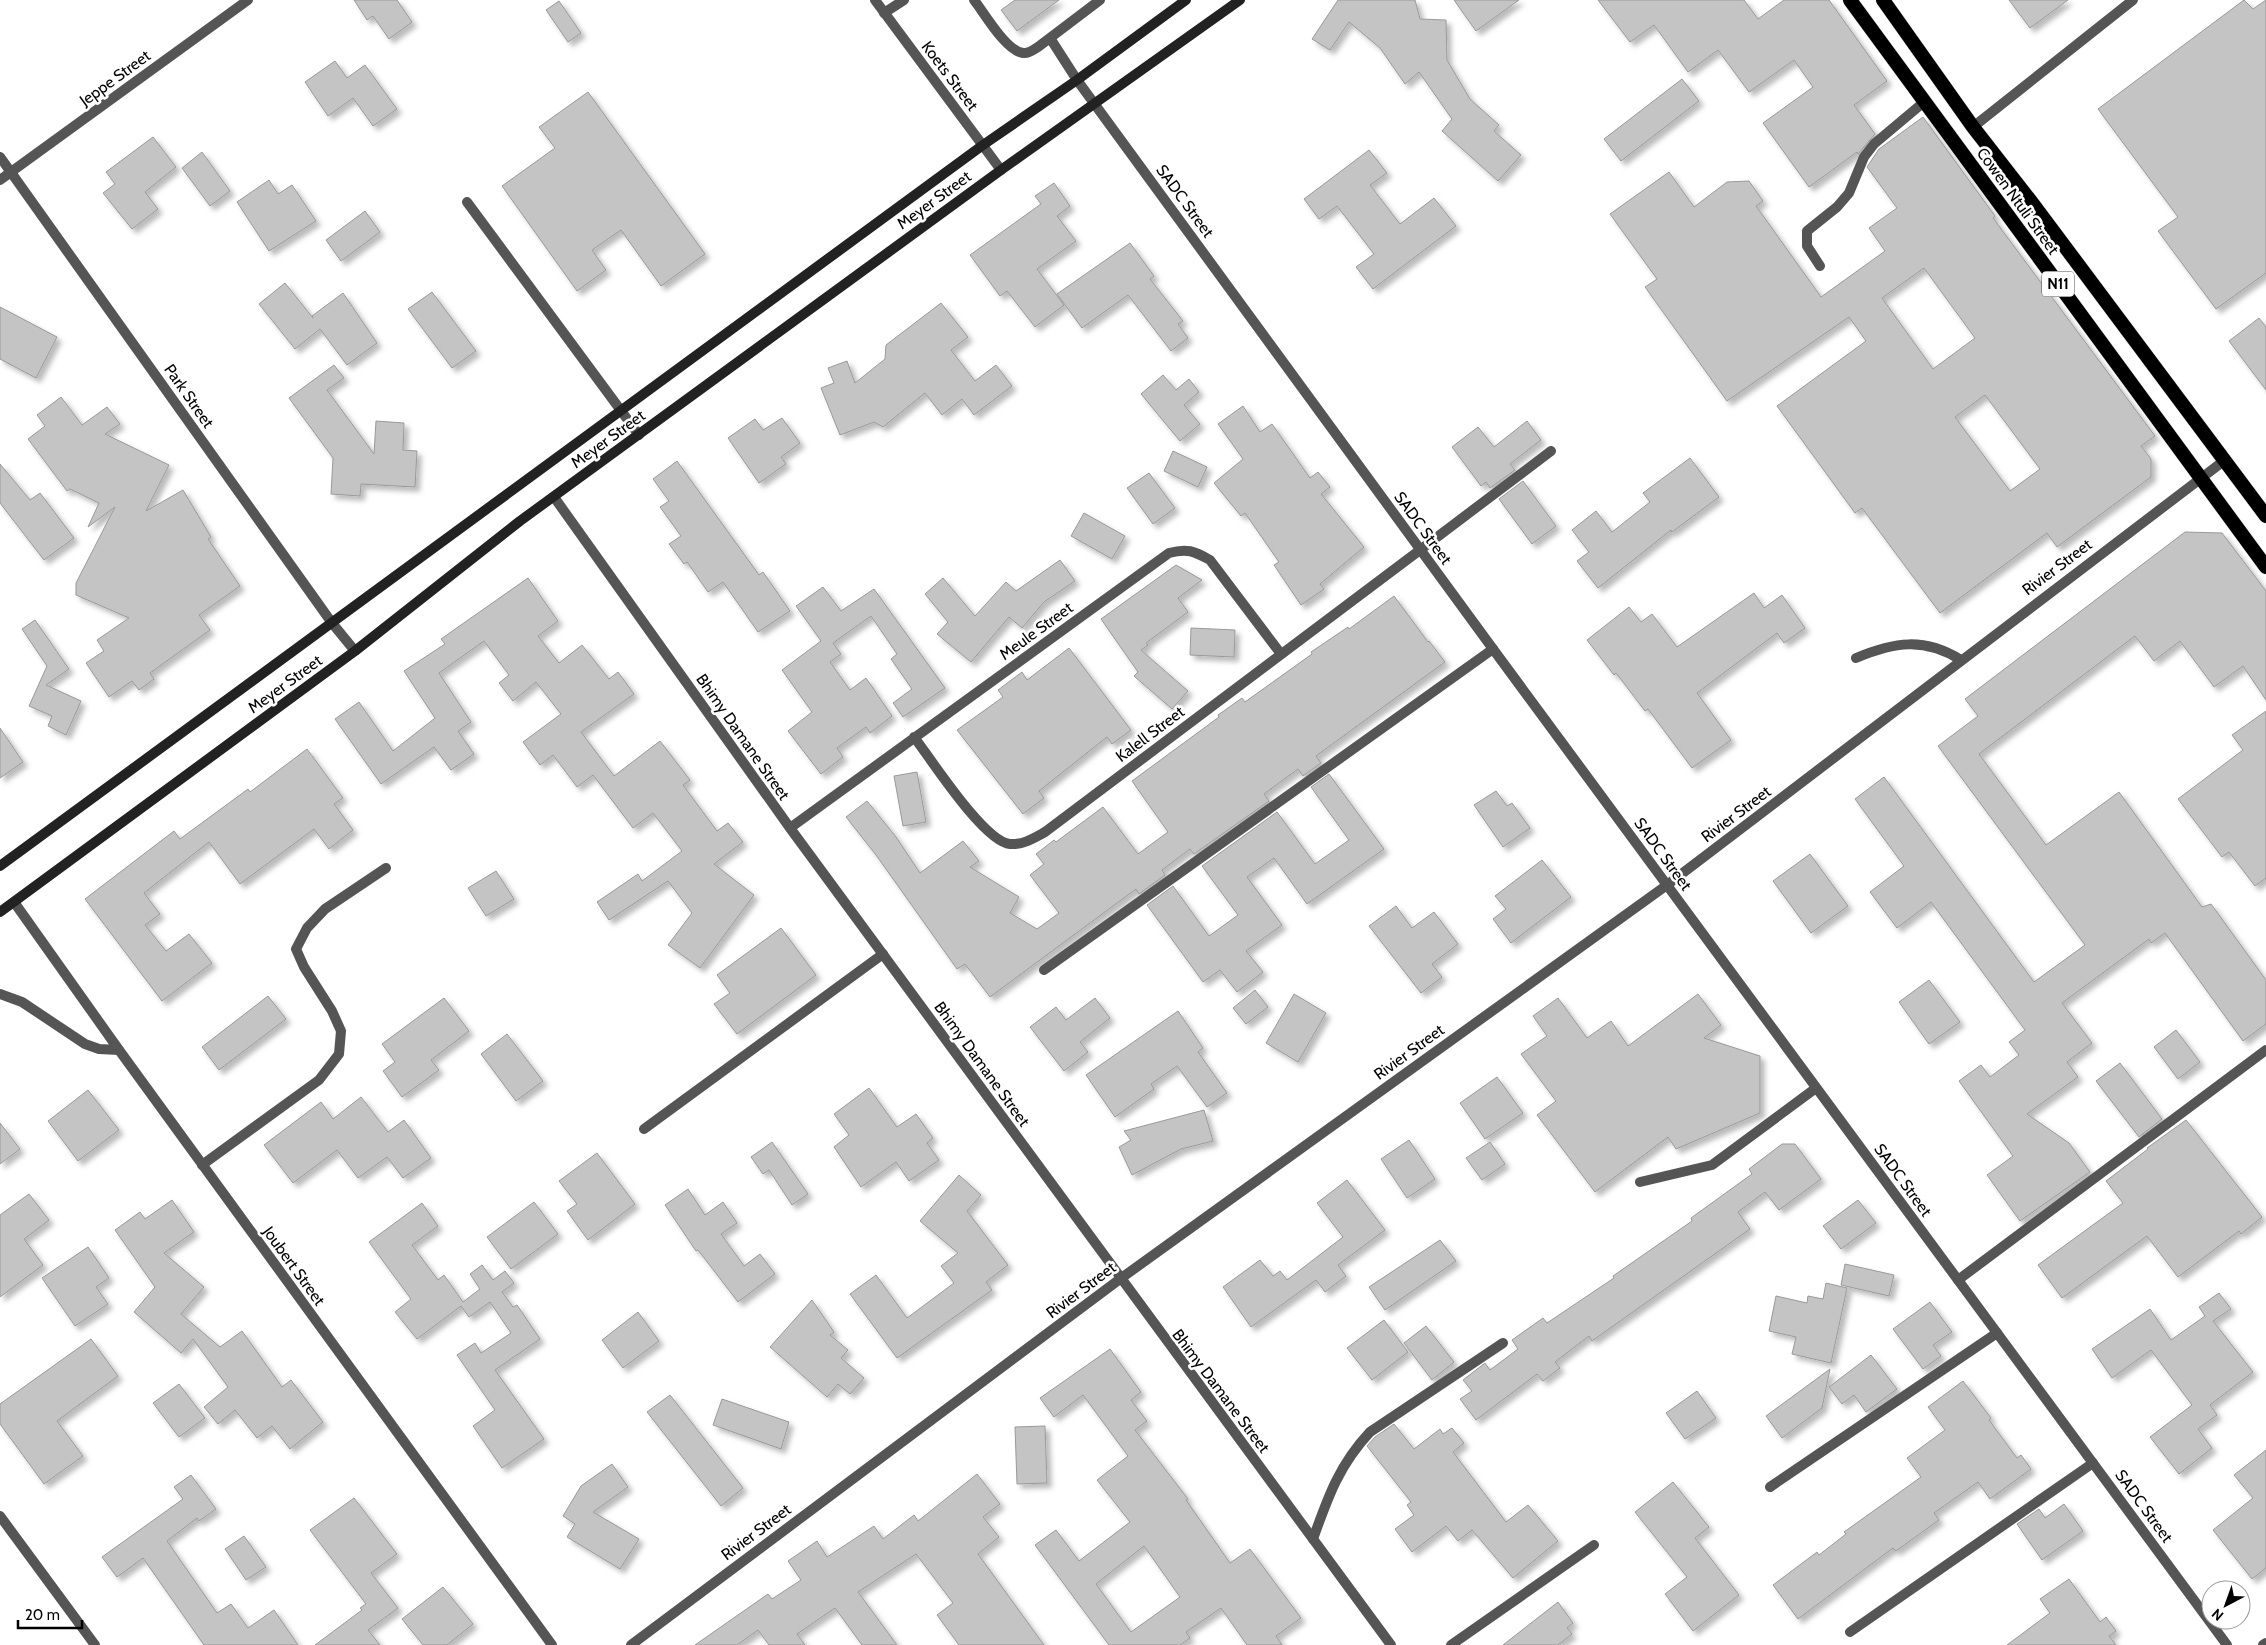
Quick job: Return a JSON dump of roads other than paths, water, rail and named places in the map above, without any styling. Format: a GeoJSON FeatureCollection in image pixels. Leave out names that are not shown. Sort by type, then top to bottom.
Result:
{"type":"FeatureCollection","features":[{"type":"Feature","properties":{"kind":"highway","name":"Cowen Ntuli Street"},"geometry":{"type":"LineString","coordinates":[[1850,0],[2266,567]]}},
{"type":"Feature","properties":{"kind":"highway","name":"Cowen Ntuli Street"},"geometry":{"type":"LineString","coordinates":[[1883,0],[1973,127],[2033,204],[2266,516]]}},
{"type":"Feature","properties":{"kind":"main road"},"geometry":{"type":"LineString","coordinates":[[0,866],[983,145],[1077,80],[1186,0]]}},
{"type":"Feature","properties":{"kind":"main road","name":"Meyer Street"},"geometry":{"type":"LineString","coordinates":[[0,912],[355,651],[520,521],[1001,170],[1240,0]]}},
{"type":"Feature","properties":{"kind":"street","name":"Jeppe Street"},"geometry":{"type":"LineString","coordinates":[[0,180],[248,0]]}},
{"type":"Feature","properties":{"kind":"street","name":"Koets Street"},"geometry":{"type":"LineString","coordinates":[[875,0],[1001,170]]}},
{"type":"Feature","properties":{"kind":"street"},"geometry":{"type":"LineString","coordinates":[[884,13],[904,0]]}},
{"type":"Feature","properties":{"kind":"street"},"geometry":{"type":"LineString","coordinates":[[974,0],[1007,43],[1015,50],[1029,53],[1100,0]]}},
{"type":"Feature","properties":{"kind":"street"},"geometry":{"type":"LineString","coordinates":[[1973,127],[2133,0]]}},
{"type":"Feature","properties":{"kind":"street","name":"SADC Street"},"geometry":{"type":"LineString","coordinates":[[1050,38],[1077,80],[1420,550],[2227,1645]]}},
{"type":"Feature","properties":{"kind":"street"},"geometry":{"type":"LineString","coordinates":[[1820,266],[1807,246],[1807,231],[1838,207],[1850,193],[1864,157],[1874,144],[1924,102]]}},
{"type":"Feature","properties":{"kind":"street","name":"Park Street"},"geometry":{"type":"LineString","coordinates":[[0,157],[332,623],[355,651]]}},
{"type":"Feature","properties":{"kind":"street"},"geometry":{"type":"LineString","coordinates":[[467,202],[639,435]]}},
{"type":"Feature","properties":{"kind":"street","name":"Kalell Street"},"geometry":{"type":"LineString","coordinates":[[914,737],[979,823],[994,837],[1009,844],[1026,842],[1045,832],[1551,451]]}},
{"type":"Feature","properties":{"kind":"street","name":"Rivier Street"},"geometry":{"type":"LineString","coordinates":[[631,1645],[1120,1279],[1668,885],[2200,477],[2225,460]]}},
{"type":"Feature","properties":{"kind":"street","name":"Bhimy Damane Street"},"geometry":{"type":"LineString","coordinates":[[554,497],[790,828],[1391,1645]]}},
{"type":"Feature","properties":{"kind":"street","name":"Meule Street"},"geometry":{"type":"LineString","coordinates":[[790,828],[1168,553],[1182,549],[1197,552],[1210,560],[1281,654]]}},
{"type":"Feature","properties":{"kind":"street"},"geometry":{"type":"LineString","coordinates":[[1856,658],[1880,648],[1915,643],[1944,650],[1961,660]]}},
{"type":"Feature","properties":{"kind":"street"},"geometry":{"type":"LineString","coordinates":[[1044,970],[1493,649]]}},
{"type":"Feature","properties":{"kind":"street"},"geometry":{"type":"LineString","coordinates":[[202,1165],[319,1080],[339,1054],[341,1031],[332,1011],[304,968],[296,949],[307,928],[325,909],[386,868]]}},
{"type":"Feature","properties":{"kind":"street","name":"Joubert Street"},"geometry":{"type":"LineString","coordinates":[[14,902],[202,1165],[552,1645]]}},
{"type":"Feature","properties":{"kind":"street"},"geometry":{"type":"LineString","coordinates":[[644,1129],[882,954]]}},
{"type":"Feature","properties":{"kind":"street"},"geometry":{"type":"LineString","coordinates":[[0,994],[22,1002],[85,1044],[99,1049],[119,1050]]}},
{"type":"Feature","properties":{"kind":"street"},"geometry":{"type":"LineString","coordinates":[[1958,1280],[2266,1050]]}},
{"type":"Feature","properties":{"kind":"street"},"geometry":{"type":"LineString","coordinates":[[1640,1182],[1712,1165],[1816,1088]]}},
{"type":"Feature","properties":{"kind":"street"},"geometry":{"type":"LineString","coordinates":[[1770,1486],[1997,1333]]}},
{"type":"Feature","properties":{"kind":"street"},"geometry":{"type":"LineString","coordinates":[[1313,1540],[1330,1493],[1342,1468],[1352,1451],[1370,1432],[1503,1343]]}},
{"type":"Feature","properties":{"kind":"street"},"geometry":{"type":"LineString","coordinates":[[1850,1632],[2093,1463]]}},
{"type":"Feature","properties":{"kind":"street"},"geometry":{"type":"LineString","coordinates":[[0,1516],[95,1645]]}},
{"type":"Feature","properties":{"kind":"street"},"geometry":{"type":"LineString","coordinates":[[1451,1645],[1594,1545]]}}]}
